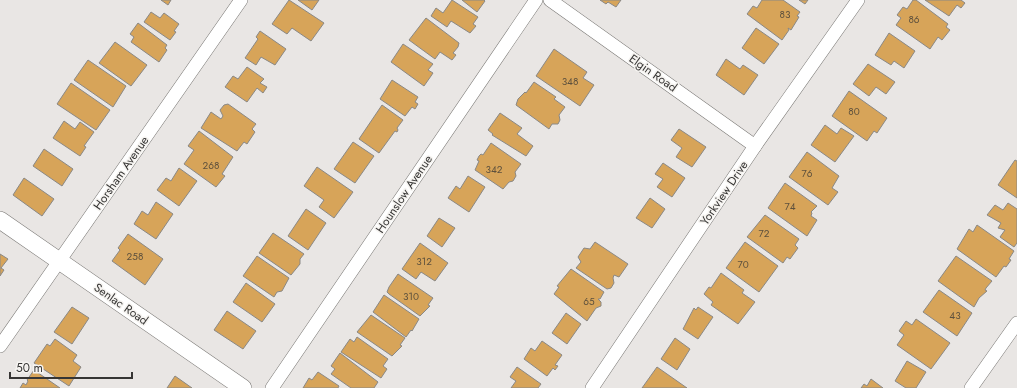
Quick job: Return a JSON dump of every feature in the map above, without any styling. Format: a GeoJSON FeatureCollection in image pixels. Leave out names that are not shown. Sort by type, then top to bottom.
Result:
{"type":"FeatureCollection","features":[{"type":"Feature","properties":{"kind":"street","name":"Horsham Avenue"},"geometry":{"type":"LineString","coordinates":[[0,346],[241,0]]}},
{"type":"Feature","properties":{"kind":"street","name":"Hounslow Avenue"},"geometry":{"type":"LineString","coordinates":[[272,388],[536,0]]}},
{"type":"Feature","properties":{"kind":"street","name":"Elgin Road"},"geometry":{"type":"LineString","coordinates":[[550,0],[755,146]]}},
{"type":"Feature","properties":{"kind":"street","name":"Yorkview Drive"},"geometry":{"type":"LineString","coordinates":[[592,388],[755,146],[858,0]]}},
{"type":"Feature","properties":{"kind":"street","name":"Senlac Road"},"geometry":{"type":"LineString","coordinates":[[0,220],[242,388]]}},
{"type":"Feature","properties":{"kind":"street"},"geometry":{"type":"LineString","coordinates":[[971,388],[1017,323]]}},
{"type":"Feature","properties":{"kind":"building"},"geometry":{"type":"Polygon","coordinates":[[[161,0],[171,0],[168,5],[161,0]]]}},
{"type":"Feature","properties":{"kind":"building"},"geometry":{"type":"Polygon","coordinates":[[[289,0],[324,23],[311,41],[292,28],[287,34],[272,24],[289,0]]]}},
{"type":"Feature","properties":{"kind":"building"},"geometry":{"type":"Polygon","coordinates":[[[298,0],[319,0],[312,10],[298,0]]]}},
{"type":"Feature","properties":{"kind":"building"},"geometry":{"type":"Polygon","coordinates":[[[452,0],[478,17],[473,24],[476,26],[470,33],[451,21],[447,27],[431,16],[436,8],[443,13],[452,0]]]}},
{"type":"Feature","properties":{"kind":"building"},"geometry":{"type":"Polygon","coordinates":[[[462,0],[484,0],[485,1],[477,12],[462,0]]]}},
{"type":"Feature","properties":{"kind":"building"},"geometry":{"type":"Polygon","coordinates":[[[600,0],[621,0],[616,7],[608,2],[606,4],[600,0]]]}},
{"type":"Feature","properties":{"kind":"building"},"geometry":{"type":"Polygon","coordinates":[[[762,0],[783,0],[800,12],[797,16],[799,17],[791,30],[788,28],[789,30],[782,40],[747,14],[753,6],[757,8],[762,0]]]}},
{"type":"Feature","properties":{"kind":"building"},"geometry":{"type":"Polygon","coordinates":[[[799,0],[808,0],[805,4],[799,0]]]}},
{"type":"Feature","properties":{"kind":"building"},"geometry":{"type":"Polygon","coordinates":[[[913,0],[916,0],[948,24],[946,27],[950,30],[942,40],[938,37],[930,49],[896,25],[901,18],[897,15],[903,7],[907,9],[913,0]]]}},
{"type":"Feature","properties":{"kind":"building"},"geometry":{"type":"Polygon","coordinates":[[[925,0],[961,0],[965,3],[961,8],[957,5],[949,16],[925,0]]]}},
{"type":"Feature","properties":{"kind":"building"},"geometry":{"type":"Polygon","coordinates":[[[151,12],[160,18],[164,13],[179,24],[174,31],[176,32],[170,40],[144,22],[151,12]]]}},
{"type":"Feature","properties":{"kind":"building"},"geometry":{"type":"Polygon","coordinates":[[[426,18],[459,43],[458,47],[453,53],[456,55],[452,60],[440,52],[435,59],[409,40],[426,18]]]}},
{"type":"Feature","properties":{"kind":"building"},"geometry":{"type":"Polygon","coordinates":[[[138,23],[167,45],[165,48],[167,50],[159,62],[131,42],[134,37],[130,34],[138,23]]]}},
{"type":"Feature","properties":{"kind":"building"},"geometry":{"type":"Polygon","coordinates":[[[756,28],[779,44],[764,64],[742,48],[756,28]]]}},
{"type":"Feature","properties":{"kind":"building"},"geometry":{"type":"Polygon","coordinates":[[[260,31],[286,49],[275,65],[261,57],[256,65],[245,58],[258,39],[256,37],[260,31]]]}},
{"type":"Feature","properties":{"kind":"building"},"geometry":{"type":"Polygon","coordinates":[[[889,33],[915,51],[904,68],[894,61],[891,65],[875,55],[889,33]]]}},
{"type":"Feature","properties":{"kind":"building"},"geometry":{"type":"Polygon","coordinates":[[[115,42],[147,65],[131,86],[99,63],[115,42]]]}},
{"type":"Feature","properties":{"kind":"building"},"geometry":{"type":"Polygon","coordinates":[[[403,44],[433,64],[428,70],[433,73],[424,86],[391,62],[403,44]]]}},
{"type":"Feature","properties":{"kind":"building"},"geometry":{"type":"Polygon","coordinates":[[[554,49],[587,72],[583,78],[594,85],[580,106],[536,76],[554,49]]]}},
{"type":"Feature","properties":{"kind":"building"},"geometry":{"type":"Polygon","coordinates":[[[726,59],[740,69],[743,65],[758,75],[744,95],[716,75],[726,59]]]}},
{"type":"Feature","properties":{"kind":"building"},"geometry":{"type":"Polygon","coordinates":[[[88,60],[126,86],[113,107],[74,80],[88,60]]]}},
{"type":"Feature","properties":{"kind":"building"},"geometry":{"type":"Polygon","coordinates":[[[868,64],[895,82],[886,94],[876,87],[869,96],[853,84],[868,64]]]}},
{"type":"Feature","properties":{"kind":"building"},"geometry":{"type":"Polygon","coordinates":[[[247,67],[264,79],[260,83],[267,87],[263,93],[257,88],[247,102],[225,87],[233,76],[238,79],[247,67]]]}},
{"type":"Feature","properties":{"kind":"building"},"geometry":{"type":"Polygon","coordinates":[[[392,80],[418,97],[415,102],[418,104],[415,109],[412,107],[405,116],[380,99],[392,80]]]}},
{"type":"Feature","properties":{"kind":"building"},"geometry":{"type":"Polygon","coordinates":[[[534,82],[556,97],[554,99],[565,107],[559,115],[560,120],[558,124],[552,124],[549,129],[516,105],[518,99],[525,92],[526,93],[534,82]]]}},
{"type":"Feature","properties":{"kind":"building"},"geometry":{"type":"Polygon","coordinates":[[[71,83],[110,110],[96,130],[57,104],[71,83]]]}},
{"type":"Feature","properties":{"kind":"building"},"geometry":{"type":"Polygon","coordinates":[[[849,91],[887,118],[877,133],[874,131],[867,141],[832,116],[849,91]]]}},
{"type":"Feature","properties":{"kind":"building"},"geometry":{"type":"Polygon","coordinates":[[[228,104],[256,124],[252,129],[255,132],[247,144],[244,142],[237,151],[201,128],[211,112],[221,119],[223,116],[220,110],[224,105],[228,104]]]}},
{"type":"Feature","properties":{"kind":"building"},"geometry":{"type":"Polygon","coordinates":[[[382,105],[403,120],[397,128],[397,132],[395,131],[379,153],[359,139],[382,105]]]}},
{"type":"Feature","properties":{"kind":"building"},"geometry":{"type":"Polygon","coordinates":[[[500,113],[522,128],[517,134],[533,146],[526,156],[492,135],[493,134],[488,130],[500,113]]]}},
{"type":"Feature","properties":{"kind":"building"},"geometry":{"type":"Polygon","coordinates":[[[64,121],[75,129],[80,122],[94,132],[84,146],[86,147],[80,156],[53,138],[64,121]]]}},
{"type":"Feature","properties":{"kind":"building"},"geometry":{"type":"Polygon","coordinates":[[[825,125],[837,134],[841,128],[854,136],[835,162],[811,145],[825,125]]]}},
{"type":"Feature","properties":{"kind":"building"},"geometry":{"type":"Polygon","coordinates":[[[679,129],[706,147],[692,167],[676,157],[682,148],[671,140],[679,129]]]}},
{"type":"Feature","properties":{"kind":"building"},"geometry":{"type":"Polygon","coordinates":[[[199,131],[233,157],[222,174],[225,176],[216,187],[184,164],[194,150],[188,146],[199,131]]]}},
{"type":"Feature","properties":{"kind":"building"},"geometry":{"type":"Polygon","coordinates":[[[353,142],[374,156],[355,183],[334,169],[353,142]]]}},
{"type":"Feature","properties":{"kind":"building"},"geometry":{"type":"Polygon","coordinates":[[[491,143],[521,164],[515,172],[516,176],[513,181],[509,182],[503,189],[475,170],[479,161],[477,160],[479,156],[481,154],[483,155],[491,143]]]}},
{"type":"Feature","properties":{"kind":"building"},"geometry":{"type":"Polygon","coordinates":[[[44,149],[73,169],[62,186],[33,166],[44,149]]]}},
{"type":"Feature","properties":{"kind":"building"},"geometry":{"type":"Polygon","coordinates":[[[807,152],[839,176],[832,188],[838,192],[828,205],[789,177],[807,152]]]}},
{"type":"Feature","properties":{"kind":"building"},"geometry":{"type":"Polygon","coordinates":[[[1015,160],[1017,161],[1017,198],[998,185],[1015,160]]]}},
{"type":"Feature","properties":{"kind":"building"},"geometry":{"type":"Polygon","coordinates":[[[663,163],[685,178],[672,197],[657,187],[663,179],[655,174],[663,163]]]}},
{"type":"Feature","properties":{"kind":"building"},"geometry":{"type":"Polygon","coordinates":[[[317,167],[353,192],[334,218],[319,207],[324,200],[304,186],[317,167]]]}},
{"type":"Feature","properties":{"kind":"building"},"geometry":{"type":"Polygon","coordinates":[[[179,168],[197,181],[179,206],[157,190],[166,178],[171,181],[179,168]]]}},
{"type":"Feature","properties":{"kind":"building"},"geometry":{"type":"Polygon","coordinates":[[[468,176],[485,187],[469,212],[448,198],[456,186],[460,189],[468,176]]]}},
{"type":"Feature","properties":{"kind":"building"},"geometry":{"type":"Polygon","coordinates":[[[24,178],[54,199],[42,216],[13,195],[24,178]]]}},
{"type":"Feature","properties":{"kind":"building"},"geometry":{"type":"Polygon","coordinates":[[[785,183],[817,206],[811,212],[811,216],[817,220],[807,236],[768,208],[785,183]]]}},
{"type":"Feature","properties":{"kind":"building"},"geometry":{"type":"Polygon","coordinates":[[[650,198],[665,209],[652,228],[636,218],[650,198]]]}},
{"type":"Feature","properties":{"kind":"building"},"geometry":{"type":"Polygon","coordinates":[[[156,202],[173,214],[156,239],[134,224],[142,211],[148,215],[156,202]]]}},
{"type":"Feature","properties":{"kind":"building"},"geometry":{"type":"Polygon","coordinates":[[[1008,203],[1017,209],[1017,243],[1014,247],[1000,237],[1005,230],[998,228],[1001,223],[987,215],[995,205],[1003,210],[1008,203]]]}},
{"type":"Feature","properties":{"kind":"building"},"geometry":{"type":"Polygon","coordinates":[[[306,209],[326,223],[308,250],[288,236],[306,209]]]}},
{"type":"Feature","properties":{"kind":"building"},"geometry":{"type":"Polygon","coordinates":[[[765,215],[799,239],[795,245],[798,248],[790,259],[787,257],[783,263],[747,237],[765,215]]]}},
{"type":"Feature","properties":{"kind":"building"},"geometry":{"type":"Polygon","coordinates":[[[439,218],[455,228],[442,247],[427,236],[439,218]]]}},
{"type":"Feature","properties":{"kind":"building"},"geometry":{"type":"Polygon","coordinates":[[[977,225],[1014,251],[1009,259],[1011,260],[1006,267],[1004,266],[996,277],[957,249],[969,229],[973,232],[977,225]]]}},
{"type":"Feature","properties":{"kind":"building"},"geometry":{"type":"Polygon","coordinates":[[[273,233],[304,254],[300,259],[300,264],[291,275],[259,253],[273,233]]]}},
{"type":"Feature","properties":{"kind":"building"},"geometry":{"type":"Polygon","coordinates":[[[128,234],[163,259],[145,285],[112,261],[120,250],[118,248],[128,234]]]}},
{"type":"Feature","properties":{"kind":"building"},"geometry":{"type":"Polygon","coordinates":[[[595,242],[628,264],[619,277],[614,275],[614,283],[611,288],[607,289],[576,268],[581,262],[578,257],[584,248],[590,249],[595,242]]]}},
{"type":"Feature","properties":{"kind":"building"},"geometry":{"type":"Polygon","coordinates":[[[745,242],[778,266],[759,292],[726,268],[745,242]]]}},
{"type":"Feature","properties":{"kind":"building"},"geometry":{"type":"Polygon","coordinates":[[[420,243],[448,263],[435,281],[421,272],[416,279],[402,269],[420,243]]]}},
{"type":"Feature","properties":{"kind":"building"},"geometry":{"type":"Polygon","coordinates":[[[0,254],[8,259],[1,268],[4,270],[0,276],[0,254]]]}},
{"type":"Feature","properties":{"kind":"building"},"geometry":{"type":"Polygon","coordinates":[[[257,256],[289,278],[282,291],[277,292],[274,297],[243,276],[257,256]]]}},
{"type":"Feature","properties":{"kind":"building"},"geometry":{"type":"Polygon","coordinates":[[[956,256],[992,281],[985,290],[987,291],[979,298],[974,307],[938,281],[956,256]]]}},
{"type":"Feature","properties":{"kind":"building"},"geometry":{"type":"Polygon","coordinates":[[[571,269],[604,292],[600,299],[598,299],[601,302],[601,306],[596,308],[587,321],[554,294],[559,287],[557,286],[571,269]]]}},
{"type":"Feature","properties":{"kind":"building"},"geometry":{"type":"Polygon","coordinates":[[[721,273],[744,290],[742,293],[755,302],[738,324],[711,305],[713,302],[704,294],[709,287],[711,288],[721,273]]]}},
{"type":"Feature","properties":{"kind":"building"},"geometry":{"type":"Polygon","coordinates":[[[398,274],[433,298],[428,305],[430,306],[420,316],[387,292],[398,274]]]}},
{"type":"Feature","properties":{"kind":"building"},"geometry":{"type":"Polygon","coordinates":[[[246,283],[275,304],[262,322],[233,302],[246,283]]]}},
{"type":"Feature","properties":{"kind":"building"},"geometry":{"type":"Polygon","coordinates":[[[939,290],[972,313],[957,336],[923,312],[939,290]]]}},
{"type":"Feature","properties":{"kind":"building"},"geometry":{"type":"Polygon","coordinates":[[[384,295],[419,319],[412,331],[411,330],[406,337],[373,312],[384,295]]]}},
{"type":"Feature","properties":{"kind":"building"},"geometry":{"type":"Polygon","coordinates":[[[72,307],[89,318],[72,344],[54,332],[72,307]]]}},
{"type":"Feature","properties":{"kind":"building"},"geometry":{"type":"Polygon","coordinates":[[[698,307],[713,317],[698,339],[683,329],[694,308],[696,310],[698,307]]]}},
{"type":"Feature","properties":{"kind":"building"},"geometry":{"type":"Polygon","coordinates":[[[227,311],[256,331],[243,349],[214,330],[227,311]]]}},
{"type":"Feature","properties":{"kind":"building"},"geometry":{"type":"Polygon","coordinates":[[[566,313],[581,324],[567,344],[552,333],[566,313]]]}},
{"type":"Feature","properties":{"kind":"building"},"geometry":{"type":"Polygon","coordinates":[[[371,315],[405,338],[400,345],[402,346],[392,356],[357,332],[371,315]]]}},
{"type":"Feature","properties":{"kind":"building"},"geometry":{"type":"Polygon","coordinates":[[[916,319],[950,343],[931,369],[897,345],[904,335],[899,331],[906,321],[912,325],[916,319]]]}},
{"type":"Feature","properties":{"kind":"building"},"geometry":{"type":"Polygon","coordinates":[[[357,337],[388,359],[383,366],[387,369],[381,378],[341,352],[350,339],[354,342],[357,337]]]}},
{"type":"Feature","properties":{"kind":"building"},"geometry":{"type":"Polygon","coordinates":[[[675,338],[690,349],[677,370],[661,359],[675,338]]]}},
{"type":"Feature","properties":{"kind":"building"},"geometry":{"type":"Polygon","coordinates":[[[55,339],[77,355],[73,361],[81,367],[69,386],[34,363],[47,344],[50,346],[55,339]]]}},
{"type":"Feature","properties":{"kind":"building"},"geometry":{"type":"Polygon","coordinates":[[[542,341],[562,355],[555,365],[558,366],[555,370],[553,368],[547,376],[524,359],[531,348],[535,351],[542,341]]]}},
{"type":"Feature","properties":{"kind":"building"},"geometry":{"type":"Polygon","coordinates":[[[340,353],[378,382],[374,388],[351,388],[331,374],[335,369],[331,366],[340,353]]]}},
{"type":"Feature","properties":{"kind":"building"},"geometry":{"type":"Polygon","coordinates":[[[907,361],[926,372],[916,388],[906,388],[895,381],[907,361]]]}},
{"type":"Feature","properties":{"kind":"building"},"geometry":{"type":"Polygon","coordinates":[[[517,367],[541,384],[538,388],[511,388],[516,381],[510,377],[517,367]]]}},
{"type":"Feature","properties":{"kind":"building"},"geometry":{"type":"Polygon","coordinates":[[[657,367],[687,388],[642,388],[657,367]]]}},
{"type":"Feature","properties":{"kind":"building"},"geometry":{"type":"Polygon","coordinates":[[[34,370],[60,388],[20,388],[23,383],[26,385],[27,380],[34,370]]]}},
{"type":"Feature","properties":{"kind":"building"},"geometry":{"type":"Polygon","coordinates":[[[318,372],[339,386],[338,388],[303,388],[309,378],[312,380],[318,372]]]}},
{"type":"Feature","properties":{"kind":"building"},"geometry":{"type":"Polygon","coordinates":[[[175,376],[192,388],[167,388],[175,376]]]}},
{"type":"Feature","properties":{"kind":"building"},"geometry":{"type":"Polygon","coordinates":[[[871,379],[883,388],[861,388],[864,384],[867,386],[871,379]]]}}]}
